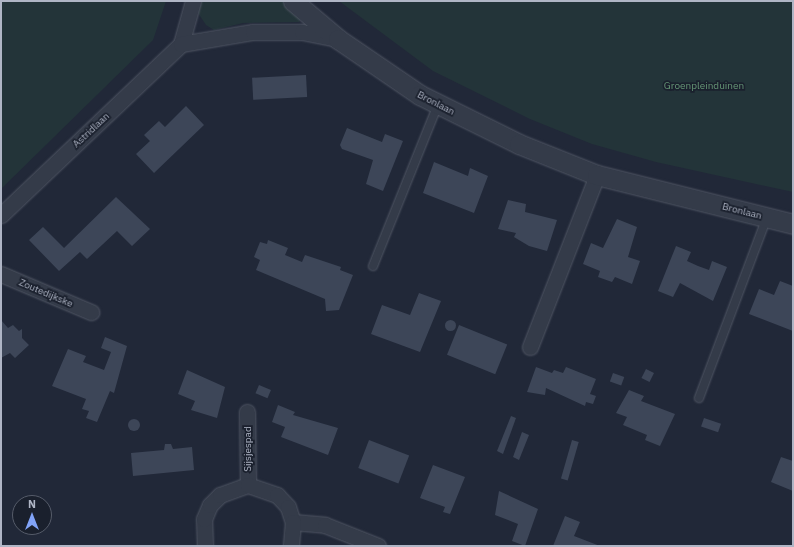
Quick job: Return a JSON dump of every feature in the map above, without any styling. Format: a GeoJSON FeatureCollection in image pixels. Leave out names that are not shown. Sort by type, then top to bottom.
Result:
{"type":"FeatureCollection","features":[{"type":"Feature","properties":{"kind":"street"},"geometry":{"type":"LineString","coordinates":[[193,1],[181,44],[253,32],[302,32],[338,39]]}},
{"type":"Feature","properties":{"kind":"street","name":"Bronlaan"},"geometry":{"type":"LineString","coordinates":[[293,1],[338,39],[438,104],[519,144],[597,175],[793,224]]}},
{"type":"Feature","properties":{"kind":"street","name":"Astridlaan"},"geometry":{"type":"LineString","coordinates":[[1,215],[181,44]]}},
{"type":"Feature","properties":{"kind":"street"},"geometry":{"type":"LineString","coordinates":[[530,347],[597,175]]}},
{"type":"Feature","properties":{"kind":"street","name":"Zoutedijkske"},"geometry":{"type":"LineString","coordinates":[[1,274],[91,312]]}},
{"type":"Feature","properties":{"kind":"street","name":"Sijsjespad"},"geometry":{"type":"LineString","coordinates":[[247,412],[248,485]]}},
{"type":"Feature","properties":{"kind":"street"},"geometry":{"type":"LineString","coordinates":[[204,546],[204,518],[210,505],[220,494],[248,485],[277,495],[288,507],[293,522],[291,546]]}},
{"type":"Feature","properties":{"kind":"street"},"geometry":{"type":"LineString","coordinates":[[293,522],[326,525],[378,546]]}},
{"type":"Feature","properties":{"kind":"lane"},"geometry":{"type":"LineString","coordinates":[[373,266],[438,104]]}},
{"type":"Feature","properties":{"kind":"lane"},"geometry":{"type":"LineString","coordinates":[[699,398],[767,217]]}},
{"type":"Feature","properties":{"kind":"green space"},"geometry":{"type":"Polygon","coordinates":[[[1,1],[166,1],[153,40],[1,189],[1,1]]]}},
{"type":"Feature","properties":{"kind":"green space"},"geometry":{"type":"Polygon","coordinates":[[[200,1],[284,1],[301,19],[299,22],[243,23],[214,30],[206,25],[198,13],[200,1]]]}},
{"type":"Feature","properties":{"kind":"green space","name":"Groenpleinduinen"},"geometry":{"type":"Polygon","coordinates":[[[339,1],[793,1],[793,192],[656,162],[592,144],[530,119],[433,71],[339,1]]]}},
{"type":"Feature","properties":{"kind":"building"},"geometry":{"type":"Polygon","coordinates":[[[306,75],[307,97],[253,100],[252,78],[306,75]]]}},
{"type":"Feature","properties":{"kind":"building"},"geometry":{"type":"Polygon","coordinates":[[[186,106],[204,125],[154,173],[136,154],[150,141],[144,135],[159,121],[165,127],[186,106]]]}},
{"type":"Feature","properties":{"kind":"building"},"geometry":{"type":"Polygon","coordinates":[[[347,128],[382,142],[385,134],[403,141],[383,191],[366,184],[373,160],[342,149],[340,145],[347,128]]]}},
{"type":"Feature","properties":{"kind":"building"},"geometry":{"type":"Polygon","coordinates":[[[434,162],[468,176],[470,168],[488,176],[474,213],[423,193],[434,162]]]}},
{"type":"Feature","properties":{"kind":"building"},"geometry":{"type":"Polygon","coordinates":[[[116,197],[150,229],[132,246],[117,231],[87,259],[80,252],[59,271],[29,240],[43,227],[64,248],[116,197]]]}},
{"type":"Feature","properties":{"kind":"building"},"geometry":{"type":"Polygon","coordinates":[[[508,200],[526,204],[525,212],[557,220],[547,251],[529,246],[514,237],[516,233],[498,229],[508,200]]]}},
{"type":"Feature","properties":{"kind":"building"},"geometry":{"type":"Polygon","coordinates":[[[617,219],[637,227],[628,257],[640,261],[632,284],[615,277],[612,282],[598,277],[600,271],[583,264],[591,243],[603,248],[617,219]]]}},
{"type":"Feature","properties":{"kind":"building"},"geometry":{"type":"Polygon","coordinates":[[[268,240],[288,248],[285,255],[302,262],[305,255],[341,267],[340,270],[353,275],[339,310],[326,311],[325,299],[256,270],[260,260],[254,257],[260,242],[267,244],[268,240]]]}},
{"type":"Feature","properties":{"kind":"building"},"geometry":{"type":"Polygon","coordinates":[[[676,246],[691,252],[687,261],[698,266],[709,270],[712,261],[727,267],[713,301],[680,283],[673,297],[658,291],[676,246]]]}},
{"type":"Feature","properties":{"kind":"building"},"geometry":{"type":"Polygon","coordinates":[[[780,281],[793,286],[793,331],[749,314],[759,289],[774,295],[780,281]]]}},
{"type":"Feature","properties":{"kind":"building"},"geometry":{"type":"Polygon","coordinates":[[[419,293],[441,301],[420,352],[371,334],[382,305],[410,315],[419,293]]]}},
{"type":"Feature","properties":{"kind":"building"},"geometry":{"type":"Polygon","coordinates":[[[1,320],[8,328],[13,325],[19,331],[22,329],[22,338],[29,345],[15,358],[10,353],[1,358],[1,320]]]}},
{"type":"Feature","properties":{"kind":"building"},"geometry":{"type":"Polygon","coordinates":[[[448,320],[452,320],[454,321],[454,329],[448,330],[445,327],[445,323],[448,320]]]}},
{"type":"Feature","properties":{"kind":"building"},"geometry":{"type":"Polygon","coordinates":[[[459,325],[507,344],[495,374],[447,355],[459,325]]]}},
{"type":"Feature","properties":{"kind":"building"},"geometry":{"type":"Polygon","coordinates":[[[105,337],[127,346],[114,393],[110,391],[97,422],[86,418],[89,411],[82,409],[86,399],[52,386],[68,349],[86,356],[83,362],[104,370],[111,352],[101,348],[105,337]]]}},
{"type":"Feature","properties":{"kind":"building"},"geometry":{"type":"Polygon","coordinates":[[[536,367],[552,373],[554,370],[563,373],[566,367],[596,379],[590,394],[596,396],[593,404],[586,402],[585,406],[546,388],[545,395],[527,392],[536,367]]]}},
{"type":"Feature","properties":{"kind":"building"},"geometry":{"type":"Polygon","coordinates":[[[646,369],[654,373],[649,382],[641,378],[646,369]]]}},
{"type":"Feature","properties":{"kind":"building"},"geometry":{"type":"Polygon","coordinates":[[[187,370],[225,387],[217,418],[191,410],[195,401],[178,394],[187,370]]]}},
{"type":"Feature","properties":{"kind":"building"},"geometry":{"type":"Polygon","coordinates":[[[613,373],[624,377],[621,386],[610,381],[613,373]]]}},
{"type":"Feature","properties":{"kind":"building"},"geometry":{"type":"Polygon","coordinates":[[[259,385],[271,390],[267,398],[255,393],[259,385]]]}},
{"type":"Feature","properties":{"kind":"building"},"geometry":{"type":"Polygon","coordinates":[[[629,390],[644,396],[641,401],[675,414],[660,446],[645,440],[647,435],[623,425],[627,417],[616,413],[629,390]]]}},
{"type":"Feature","properties":{"kind":"building"},"geometry":{"type":"Polygon","coordinates":[[[278,405],[295,412],[293,415],[338,428],[328,455],[281,437],[285,427],[272,422],[278,405]]]}},
{"type":"Feature","properties":{"kind":"building"},"geometry":{"type":"Polygon","coordinates":[[[511,416],[516,418],[503,454],[497,451],[511,416]]]}},
{"type":"Feature","properties":{"kind":"building"},"geometry":{"type":"Polygon","coordinates":[[[704,418],[721,424],[718,432],[701,427],[704,418]]]}},
{"type":"Feature","properties":{"kind":"building"},"geometry":{"type":"Polygon","coordinates":[[[134,419],[138,421],[140,425],[138,429],[134,431],[130,429],[128,425],[130,421],[134,419]]]}},
{"type":"Feature","properties":{"kind":"building"},"geometry":{"type":"Polygon","coordinates":[[[522,432],[529,435],[519,460],[513,457],[522,432]]]}},
{"type":"Feature","properties":{"kind":"building"},"geometry":{"type":"Polygon","coordinates":[[[369,440],[409,455],[398,483],[358,468],[369,440]]]}},
{"type":"Feature","properties":{"kind":"building"},"geometry":{"type":"Polygon","coordinates":[[[572,440],[579,442],[568,480],[561,478],[572,440]]]}},
{"type":"Feature","properties":{"kind":"building"},"geometry":{"type":"Polygon","coordinates":[[[165,444],[171,444],[173,449],[192,447],[194,470],[133,476],[131,453],[164,450],[165,444]]]}},
{"type":"Feature","properties":{"kind":"building"},"geometry":{"type":"Polygon","coordinates":[[[781,457],[793,461],[793,491],[771,482],[781,457]]]}},
{"type":"Feature","properties":{"kind":"building"},"geometry":{"type":"Polygon","coordinates":[[[433,465],[465,477],[450,514],[443,512],[445,507],[420,498],[433,465]]]}},
{"type":"Feature","properties":{"kind":"building"},"geometry":{"type":"Polygon","coordinates":[[[499,491],[538,509],[525,546],[512,541],[518,524],[495,515],[499,491]]]}},
{"type":"Feature","properties":{"kind":"building"},"geometry":{"type":"Polygon","coordinates":[[[565,516],[580,522],[574,536],[600,546],[553,546],[565,516]]]}}]}
